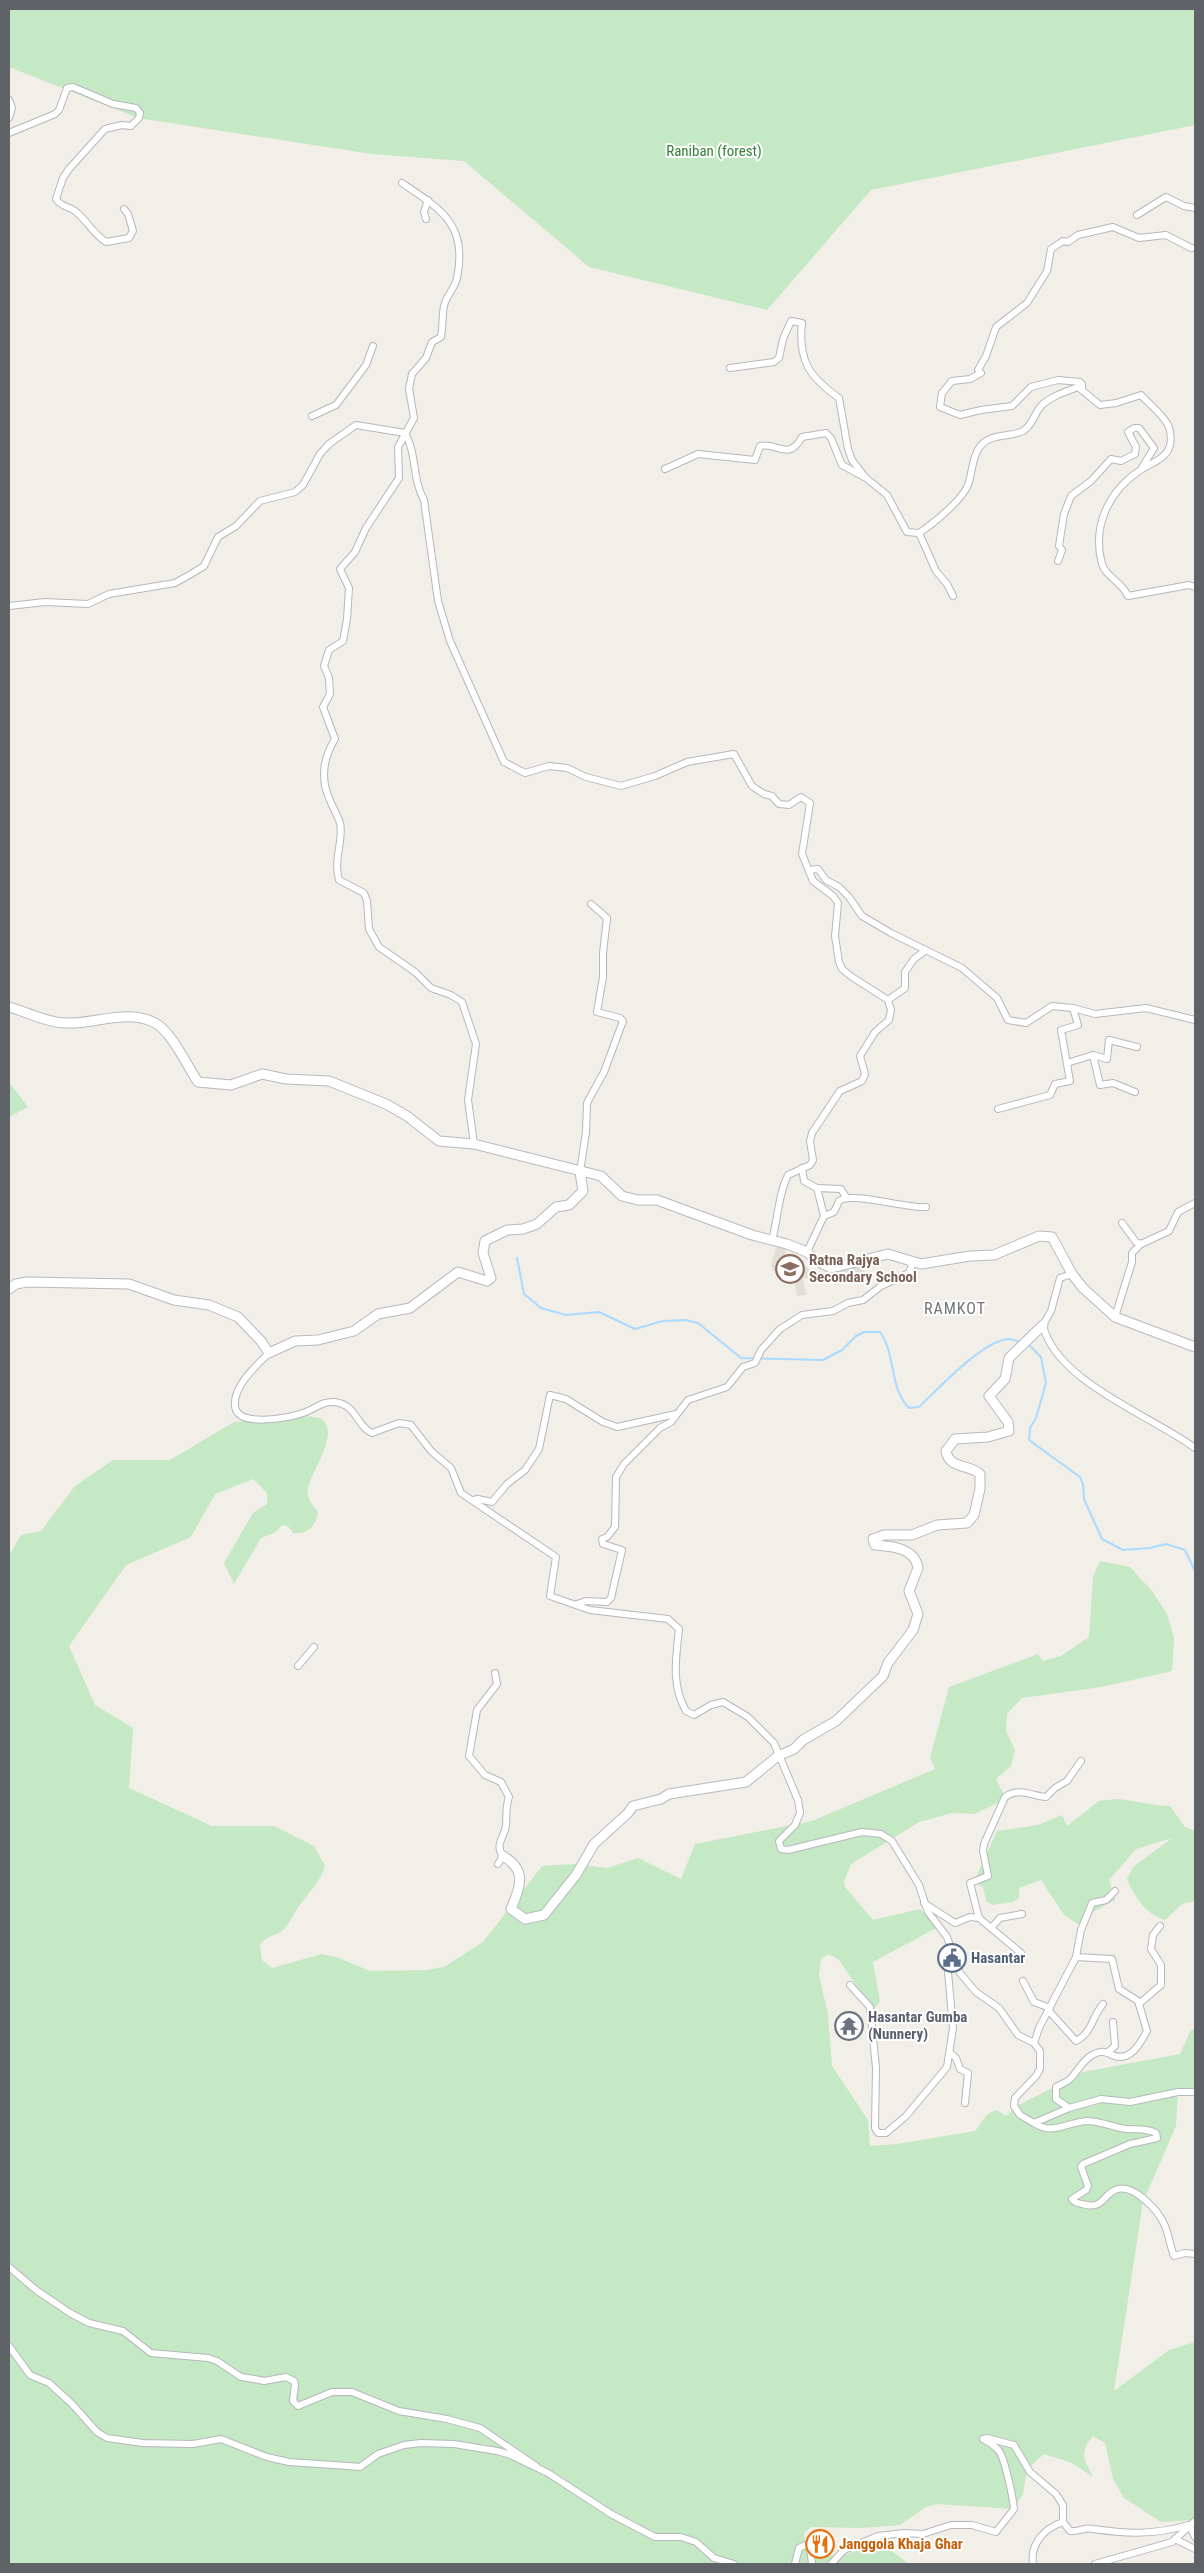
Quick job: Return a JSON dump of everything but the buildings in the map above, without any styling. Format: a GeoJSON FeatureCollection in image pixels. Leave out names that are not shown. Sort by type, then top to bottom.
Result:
{"type":"FeatureCollection","features":[{"type":"Feature","properties":{"kind":"street"},"geometry":{"type":"LineString","coordinates":[[9,133],[54,114],[59,110],[67,88],[73,87],[113,104],[136,108],[140,113],[139,118],[131,126],[122,125],[106,129],[69,169],[63,178],[56,198],[61,205],[79,214],[96,236],[106,242],[129,238],[133,232],[128,214],[124,209]]}},
{"type":"Feature","properties":{"kind":"street"},"geometry":{"type":"LineString","coordinates":[[9,100],[12,108],[9,118]]}},
{"type":"Feature","properties":{"kind":"street"},"geometry":{"type":"LineString","coordinates":[[402,183],[428,200],[444,214],[460,245],[460,256],[457,278],[444,306],[441,337],[432,342],[426,358],[412,374],[409,389],[414,418],[398,447],[399,478],[366,528],[355,552],[340,569],[349,588],[348,619],[343,641],[329,650],[324,666],[329,678],[330,694],[323,707],[335,739],[326,753],[323,774],[327,794],[340,824],[335,868],[338,880],[364,893],[367,900],[369,929],[379,947],[415,972],[431,988],[451,995],[462,1002],[476,1044],[468,1100],[474,1144]]}},
{"type":"Feature","properties":{"kind":"street"},"geometry":{"type":"LineString","coordinates":[[1137,215],[1166,197],[1184,206],[1195,208]]}},
{"type":"Feature","properties":{"kind":"street"},"geometry":{"type":"LineString","coordinates":[[426,219],[424,212],[428,200]]}},
{"type":"Feature","properties":{"kind":"street"},"geometry":{"type":"LineString","coordinates":[[1195,248],[1191,248],[1166,235],[1139,238],[1113,227],[1078,235],[1068,242],[1063,241],[1051,249],[1047,271],[1027,304],[996,327],[986,356],[979,365],[978,370],[981,373],[970,379],[952,381],[942,393],[940,408],[960,415],[1012,406],[1031,387],[1058,380],[1080,382],[1082,388],[1100,405],[1141,395],[1168,425],[1171,441],[1167,453],[1126,481],[1111,498],[1100,522],[1099,550],[1102,567],[1119,582],[1128,596],[1190,585],[1195,587]]}},
{"type":"Feature","properties":{"kind":"street"},"geometry":{"type":"LineString","coordinates":[[730,368],[774,362],[779,358],[783,339],[791,321],[802,322],[801,345],[805,363],[818,381],[839,398],[848,449],[852,460],[866,478]]}},
{"type":"Feature","properties":{"kind":"street"},"geometry":{"type":"LineString","coordinates":[[312,416],[336,405],[366,365],[372,346]]}},
{"type":"Feature","properties":{"kind":"street"},"geometry":{"type":"LineString","coordinates":[[666,469],[698,454],[754,460],[760,446],[765,444],[784,450],[793,448],[802,436],[826,433],[831,438],[842,465],[866,478],[887,495],[907,532],[919,533],[945,512],[968,486],[979,448],[999,434],[1013,434],[1024,430],[1030,425],[1040,407],[1055,395],[1078,387],[1082,388]]}},
{"type":"Feature","properties":{"kind":"street"},"geometry":{"type":"LineString","coordinates":[[9,606],[45,602],[88,604],[109,594],[175,583],[204,566],[218,537],[236,526],[260,501],[294,492],[303,484],[320,454],[329,444],[356,424],[405,433]]}},
{"type":"Feature","properties":{"kind":"street"},"geometry":{"type":"LineString","coordinates":[[1058,561],[1062,550],[1059,546],[1064,514],[1071,496],[1091,481],[1110,459],[1122,461],[1136,454],[1136,447],[1128,432],[1134,428],[1139,428],[1154,448],[1140,470]]}},
{"type":"Feature","properties":{"kind":"street"},"geometry":{"type":"LineString","coordinates":[[405,433],[412,450],[418,490],[424,500],[438,601],[450,641],[504,762],[525,772],[549,766],[567,768],[586,777],[621,786],[655,776],[687,762],[734,754],[752,786],[758,790],[772,796],[780,804],[789,805],[802,797],[810,803],[802,854],[813,881],[833,896],[838,903],[835,936],[836,954],[842,969],[888,1000],[891,1010],[889,1020],[875,1032],[860,1056],[865,1074],[862,1081],[840,1091],[831,1102],[810,1141],[813,1160],[810,1166],[788,1175],[781,1189],[780,1211],[772,1240]]}},
{"type":"Feature","properties":{"kind":"street"},"geometry":{"type":"LineString","coordinates":[[919,533],[936,571],[947,584],[953,596]]}},
{"type":"Feature","properties":{"kind":"street"},"geometry":{"type":"LineString","coordinates":[[809,870],[818,869],[826,880],[839,887],[862,916],[890,933],[962,968],[997,998],[1008,1020],[1026,1022],[1052,1006],[1073,1008],[1095,1014],[1146,1008],[1195,1020]]}},
{"type":"Feature","properties":{"kind":"street"},"geometry":{"type":"LineString","coordinates":[[591,904],[607,918],[602,953],[603,977],[597,1012],[620,1018],[623,1021],[604,1072],[587,1103],[586,1132],[580,1172],[584,1191],[577,1200],[569,1205],[556,1207],[537,1224],[523,1230],[507,1230],[485,1241],[484,1253],[491,1278],[487,1281],[458,1272],[410,1308],[378,1314],[354,1331],[318,1340],[295,1341],[269,1353],[245,1376],[234,1404],[236,1413],[242,1418],[269,1420],[304,1413],[318,1404],[335,1402],[351,1409],[366,1431],[372,1433],[399,1422],[411,1425],[431,1451],[451,1468],[462,1493],[556,1558],[550,1596],[590,1610],[668,1619],[679,1629],[676,1649],[676,1689],[686,1711],[694,1715],[710,1705],[724,1702],[748,1717],[774,1743],[798,1800],[800,1813],[795,1825],[779,1841],[781,1849],[788,1850],[862,1832],[888,1836],[919,1885],[923,1902],[947,1937],[960,1973],[968,1984],[999,2008],[1018,2035],[1034,2043],[1040,2051],[1040,2069],[1036,2076],[1015,2098],[1014,2106],[1020,2115],[1040,2127],[1054,2130],[1088,2121],[1124,2129],[1144,2129],[1156,2133],[1157,2138],[1130,2144],[1083,2164],[1081,2167],[1088,2186],[1086,2190],[1072,2199],[1073,2202],[1094,2205],[1106,2199],[1113,2191],[1122,2188],[1128,2190],[1148,2200],[1156,2210],[1165,2225],[1174,2256],[1185,2253],[1195,2254]]}},
{"type":"Feature","properties":{"kind":"street"},"geometry":{"type":"LineString","coordinates":[[888,1000],[905,988],[905,972],[914,959],[926,950]]}},
{"type":"Feature","properties":{"kind":"street"},"geometry":{"type":"LineString","coordinates":[[9,1006],[52,1022],[91,1023],[135,1016],[156,1023],[164,1031],[198,1082],[231,1085],[262,1074],[286,1079],[329,1081],[386,1104],[407,1116],[439,1140],[474,1144],[601,1176],[622,1196],[638,1200],[657,1200],[807,1252],[817,1261],[831,1268],[888,1254],[913,1262],[930,1264],[970,1256],[994,1255],[1038,1236],[1048,1235],[1052,1237],[1072,1274],[1083,1288],[1114,1317],[1195,1347]]}},
{"type":"Feature","properties":{"kind":"street"},"geometry":{"type":"LineString","coordinates":[[998,1109],[1050,1094],[1055,1084],[1070,1081],[1061,1030],[1078,1025],[1073,1008]]}},
{"type":"Feature","properties":{"kind":"street"},"geometry":{"type":"LineString","coordinates":[[1067,1063],[1093,1055],[1107,1059],[1108,1040],[1137,1047]]}},
{"type":"Feature","properties":{"kind":"street"},"geometry":{"type":"LineString","coordinates":[[1093,1055],[1100,1085],[1113,1083],[1135,1092]]}},
{"type":"Feature","properties":{"kind":"street"},"geometry":{"type":"LineString","coordinates":[[802,1168],[804,1181],[816,1188],[841,1189],[846,1197]]}},
{"type":"Feature","properties":{"kind":"street"},"geometry":{"type":"LineString","coordinates":[[807,1252],[824,1216],[816,1188]]}},
{"type":"Feature","properties":{"kind":"street"},"geometry":{"type":"LineString","coordinates":[[824,1216],[834,1212],[839,1201],[846,1197],[876,1200],[901,1206],[926,1207]]}},
{"type":"Feature","properties":{"kind":"street"},"geometry":{"type":"LineString","coordinates":[[1114,1317],[1132,1262],[1132,1253],[1141,1244],[1169,1231],[1178,1212],[1195,1203]]}},
{"type":"Feature","properties":{"kind":"street"},"geometry":{"type":"LineString","coordinates":[[1122,1223],[1136,1242],[1141,1244]]}},
{"type":"Feature","properties":{"kind":"street"},"geometry":{"type":"LineString","coordinates":[[577,1604],[586,1601],[607,1602],[611,1598],[622,1550],[602,1544],[602,1539],[608,1537],[615,1528],[616,1477],[624,1464],[660,1428],[671,1422],[688,1400],[727,1387],[742,1367],[755,1363],[762,1350],[780,1329],[802,1316],[833,1311],[848,1303],[863,1300],[881,1286],[909,1273],[913,1262]]}},
{"type":"Feature","properties":{"kind":"street"},"geometry":{"type":"LineString","coordinates":[[495,1673],[497,1684],[477,1710],[469,1751],[472,1762],[485,1775],[501,1782],[509,1797],[504,1811],[506,1825],[499,1846],[500,1860],[513,1862],[520,1871],[519,1891],[511,1909],[525,1920],[544,1915],[576,1875],[594,1844],[628,1813],[632,1806],[662,1799],[669,1794],[746,1782],[778,1756],[794,1749],[803,1740],[836,1721],[883,1676],[888,1663],[913,1630],[918,1614],[909,1591],[917,1573],[917,1564],[909,1553],[875,1545],[873,1539],[884,1535],[912,1535],[937,1525],[962,1524],[972,1519],[980,1489],[980,1474],[952,1462],[948,1459],[946,1451],[955,1439],[988,1437],[1009,1430],[1008,1422],[989,1396],[1004,1380],[1010,1358],[1043,1325],[1051,1311],[1060,1278],[1072,1274]]}},
{"type":"Feature","properties":{"kind":"street"},"geometry":{"type":"LineString","coordinates":[[9,1289],[16,1284],[27,1282],[129,1284],[174,1300],[209,1305],[229,1312],[249,1327],[269,1353]]}},
{"type":"Feature","properties":{"kind":"street"},"geometry":{"type":"LineString","coordinates":[[1043,1325],[1046,1338],[1059,1357],[1072,1368],[1119,1403],[1165,1428],[1195,1448]]}},
{"type":"Feature","properties":{"kind":"street"},"geometry":{"type":"LineString","coordinates":[[473,1500],[478,1499],[492,1502],[507,1484],[525,1470],[539,1449],[550,1395],[566,1400],[603,1422],[617,1427],[676,1414]]}},
{"type":"Feature","properties":{"kind":"street"},"geometry":{"type":"LineString","coordinates":[[298,1666],[314,1647]]}},
{"type":"Feature","properties":{"kind":"street"},"geometry":{"type":"LineString","coordinates":[[1020,1953],[991,1928],[986,1926],[980,1918],[970,1883],[988,1876],[983,1851],[984,1844],[1006,1797],[1010,1794],[1025,1792],[1046,1797],[1054,1788],[1067,1781],[1081,1761]]}},
{"type":"Feature","properties":{"kind":"street"},"geometry":{"type":"LineString","coordinates":[[1034,2043],[1038,2028],[1076,1957],[1081,1930],[1092,1904],[1106,1900],[1115,1891]]}},
{"type":"Feature","properties":{"kind":"street"},"geometry":{"type":"LineString","coordinates":[[923,1902],[955,1923],[970,1916],[980,1918]]}},
{"type":"Feature","properties":{"kind":"street"},"geometry":{"type":"LineString","coordinates":[[991,1928],[1000,1918],[1022,1914]]}},
{"type":"Feature","properties":{"kind":"street"},"geometry":{"type":"LineString","coordinates":[[1139,2004],[1159,1988],[1162,1983],[1161,1965],[1151,1950],[1153,1935],[1160,1926]]}},
{"type":"Feature","properties":{"kind":"street"},"geometry":{"type":"LineString","coordinates":[[850,1985],[870,2007],[876,2068],[876,2128],[878,2133],[886,2133],[906,2116],[947,2067],[953,2028],[948,1972],[948,1963],[952,1954]]}},
{"type":"Feature","properties":{"kind":"street"},"geometry":{"type":"LineString","coordinates":[[1069,2108],[1056,2099],[1056,2086],[1068,2081],[1087,2058],[1101,2052],[1124,2056],[1135,2050],[1147,2028],[1139,2004],[1119,1989],[1112,1960],[1076,1957]]}},
{"type":"Feature","properties":{"kind":"street"},"geometry":{"type":"LineString","coordinates":[[1024,1981],[1034,2002],[1049,2010],[1074,2041],[1090,2029],[1103,2004]]}},
{"type":"Feature","properties":{"kind":"street"},"geometry":{"type":"LineString","coordinates":[[1108,2052],[1114,2046],[1113,2022]]}},
{"type":"Feature","properties":{"kind":"street"},"geometry":{"type":"LineString","coordinates":[[950,2053],[956,2058],[960,2069],[968,2073],[965,2104]]}},
{"type":"Feature","properties":{"kind":"street"},"geometry":{"type":"LineString","coordinates":[[1034,2123],[1069,2108],[1101,2099],[1130,2102],[1178,2092],[1195,2092]]}},
{"type":"Feature","properties":{"kind":"street"},"geometry":{"type":"LineString","coordinates":[[9,2267],[26,2283],[70,2313],[89,2323],[123,2331],[151,2353],[208,2358],[217,2361],[241,2377],[254,2380],[264,2381],[286,2377],[294,2381],[293,2401],[298,2406],[332,2392],[352,2392],[399,2411],[468,2423],[494,2435],[531,2460],[539,2468]]}},
{"type":"Feature","properties":{"kind":"street"},"geometry":{"type":"LineString","coordinates":[[9,2346],[30,2375],[49,2383],[72,2404],[97,2432],[107,2438],[143,2443],[193,2444],[221,2439],[289,2462],[360,2466],[378,2454],[404,2445],[454,2444],[508,2454],[564,2482],[611,2514],[655,2537],[681,2537],[696,2542],[714,2558],[734,2564]]}},
{"type":"Feature","properties":{"kind":"street"},"geometry":{"type":"LineString","coordinates":[[831,2564],[844,2550],[878,2536],[893,2533],[923,2534],[951,2524],[972,2525],[996,2532],[1014,2509],[1014,2499],[1004,2470],[1004,2460],[999,2452],[983,2439],[987,2438],[1014,2445],[1030,2472],[1056,2494],[1064,2510],[1063,2522],[1067,2528],[1074,2532],[1093,2528],[1103,2532],[1161,2533],[1189,2525]]}},
{"type":"Feature","properties":{"kind":"street"},"geometry":{"type":"LineString","coordinates":[[1095,2564],[1167,2544],[1195,2521]]}},
{"type":"Feature","properties":{"kind":"street"},"geometry":{"type":"LineString","coordinates":[[1034,2564],[1035,2549],[1044,2530],[1063,2522]]}},
{"type":"Feature","properties":{"kind":"street"},"geometry":{"type":"LineString","coordinates":[[1189,2525],[1195,2537]]}},
{"type":"Feature","properties":{"kind":"street"},"geometry":{"type":"LineString","coordinates":[[1175,2539],[1195,2549]]}},
{"type":"Feature","properties":{"kind":"street"},"geometry":{"type":"LineString","coordinates":[[795,2564],[799,2548],[805,2545],[810,2548],[812,2564]]}},
{"type":"Feature","properties":{"kind":"shaded area","name":"Ratna Rajya Secondary School"},"geometry":{"type":"Polygon","coordinates":[[[777,1244],[787,1247],[784,1258],[798,1262],[816,1274],[812,1279],[803,1278],[806,1295],[797,1296],[794,1279],[774,1271],[771,1266],[777,1244]]]}},
{"type":"Feature","properties":{"kind":"shaded area"},"geometry":{"type":"Polygon","coordinates":[[[861,1263],[867,1277],[836,1285],[833,1274],[861,1263]]]}},
{"type":"Feature","properties":{"kind":"green space","name":"Raniban (forest)"},"geometry":{"type":"Polygon","coordinates":[[[9,9],[1195,9],[1195,125],[871,190],[767,310],[589,267],[464,161],[372,154],[138,118],[9,67],[9,9]]]}},
{"type":"Feature","properties":{"kind":"green space"},"geometry":{"type":"Polygon","coordinates":[[[9,1082],[28,1107],[9,1117],[9,1082]]]}},
{"type":"Feature","properties":{"kind":"green space"},"geometry":{"type":"Polygon","coordinates":[[[302,1416],[321,1419],[326,1425],[328,1433],[323,1452],[308,1488],[309,1498],[318,1512],[316,1521],[310,1528],[302,1533],[293,1533],[288,1526],[282,1525],[276,1532],[261,1538],[234,1584],[224,1563],[253,1513],[267,1504],[267,1493],[253,1479],[215,1494],[191,1537],[126,1565],[69,1646],[95,1705],[133,1728],[129,1788],[212,1826],[274,1826],[314,1846],[325,1866],[320,1877],[285,1928],[263,1941],[260,1945],[262,1960],[272,1968],[322,1954],[339,1958],[370,1971],[427,1970],[444,1967],[483,1942],[542,1866],[573,1864],[607,1868],[638,1858],[681,1879],[695,1844],[812,1821],[935,1769],[930,1758],[949,1687],[1038,1654],[1043,1661],[1061,1656],[1089,1637],[1093,1577],[1100,1561],[1130,1567],[1152,1591],[1167,1614],[1174,1637],[1172,1671],[1101,1687],[1022,1698],[1007,1714],[1006,1731],[1015,1750],[1011,1766],[996,1779],[1006,1799],[974,1814],[952,1813],[919,1822],[851,1864],[844,1881],[845,1887],[873,1920],[920,1909],[938,1927],[873,1962],[880,2002],[873,2010],[839,1960],[829,1954],[821,1959],[819,1975],[828,2014],[832,2066],[868,2120],[870,2146],[897,2144],[975,2131],[989,2113],[997,2110],[1006,2116],[1019,2105],[1083,2072],[1180,2054],[1191,2030],[1195,2029],[1195,2092],[1178,2092],[1176,2126],[1143,2202],[1114,2391],[1169,2350],[1195,2342],[1195,2520],[1161,2522],[1124,2498],[1113,2479],[1105,2443],[1093,2436],[1086,2447],[1084,2456],[1093,2477],[1072,2463],[1044,2454],[1027,2469],[1023,2494],[1014,2509],[937,2504],[926,2507],[900,2525],[863,2528],[811,2527],[804,2533],[805,2543],[821,2553],[834,2556],[844,2555],[872,2546],[882,2547],[894,2553],[908,2564],[9,2564],[9,1555],[21,1535],[41,1531],[75,1486],[113,1460],[170,1460],[234,1422],[302,1416]]]}},
{"type":"Feature","properties":{"kind":"green space"},"geometry":{"type":"Polygon","coordinates":[[[1116,1799],[1170,1806],[1185,1827],[1195,1831],[1195,1901],[1182,1904],[1165,1920],[1158,1918],[1142,1904],[1133,1892],[1127,1879],[1133,1867],[1172,1838],[1136,1849],[1109,1880],[1115,1900],[1093,1912],[1084,1928],[1064,1915],[1041,1880],[1019,1888],[1019,1898],[1013,1902],[992,1905],[986,1901],[983,1887],[974,1882],[997,1831],[1038,1825],[1062,1815],[1067,1826],[1099,1801],[1116,1799]]]}},
{"type":"Feature","properties":{"kind":"waterway"},"geometry":{"type":"LineString","coordinates":[[517,1258],[524,1294],[541,1308],[566,1315],[599,1312],[635,1329],[663,1321],[685,1320],[698,1323],[741,1358],[823,1360],[842,1350],[856,1336],[864,1332],[880,1332],[888,1350],[898,1391],[909,1408],[919,1407],[974,1356],[998,1341],[1009,1339],[1020,1342]]}},
{"type":"Feature","properties":{"kind":"waterway"},"geometry":{"type":"LineString","coordinates":[[1029,1345],[1041,1357],[1046,1383],[1036,1418],[1030,1428],[1029,1440],[1080,1477],[1083,1484],[1084,1499],[1102,1539],[1123,1550],[1150,1548],[1166,1544],[1185,1550],[1195,1571]]}},
{"type":"Feature","properties":{"kind":"place","name":"Ratna Rajya Secondary School"},"geometry":{"type":"Point","coordinates":[790,1269]}},
{"type":"Feature","properties":{"kind":"place","name":"Hasantar"},"geometry":{"type":"Point","coordinates":[952,1958]}},
{"type":"Feature","properties":{"kind":"place","name":"Hasantar Gumba (Nunnery)"},"geometry":{"type":"Point","coordinates":[849,2026]}},
{"type":"Feature","properties":{"kind":"place","name":"Janggola Khaja Ghar"},"geometry":{"type":"Point","coordinates":[820,2544]}},
{"type":"Feature","properties":{"kind":"district","name":"RAMKOT"},"geometry":{"type":"Point","coordinates":[955,1308]}}]}
